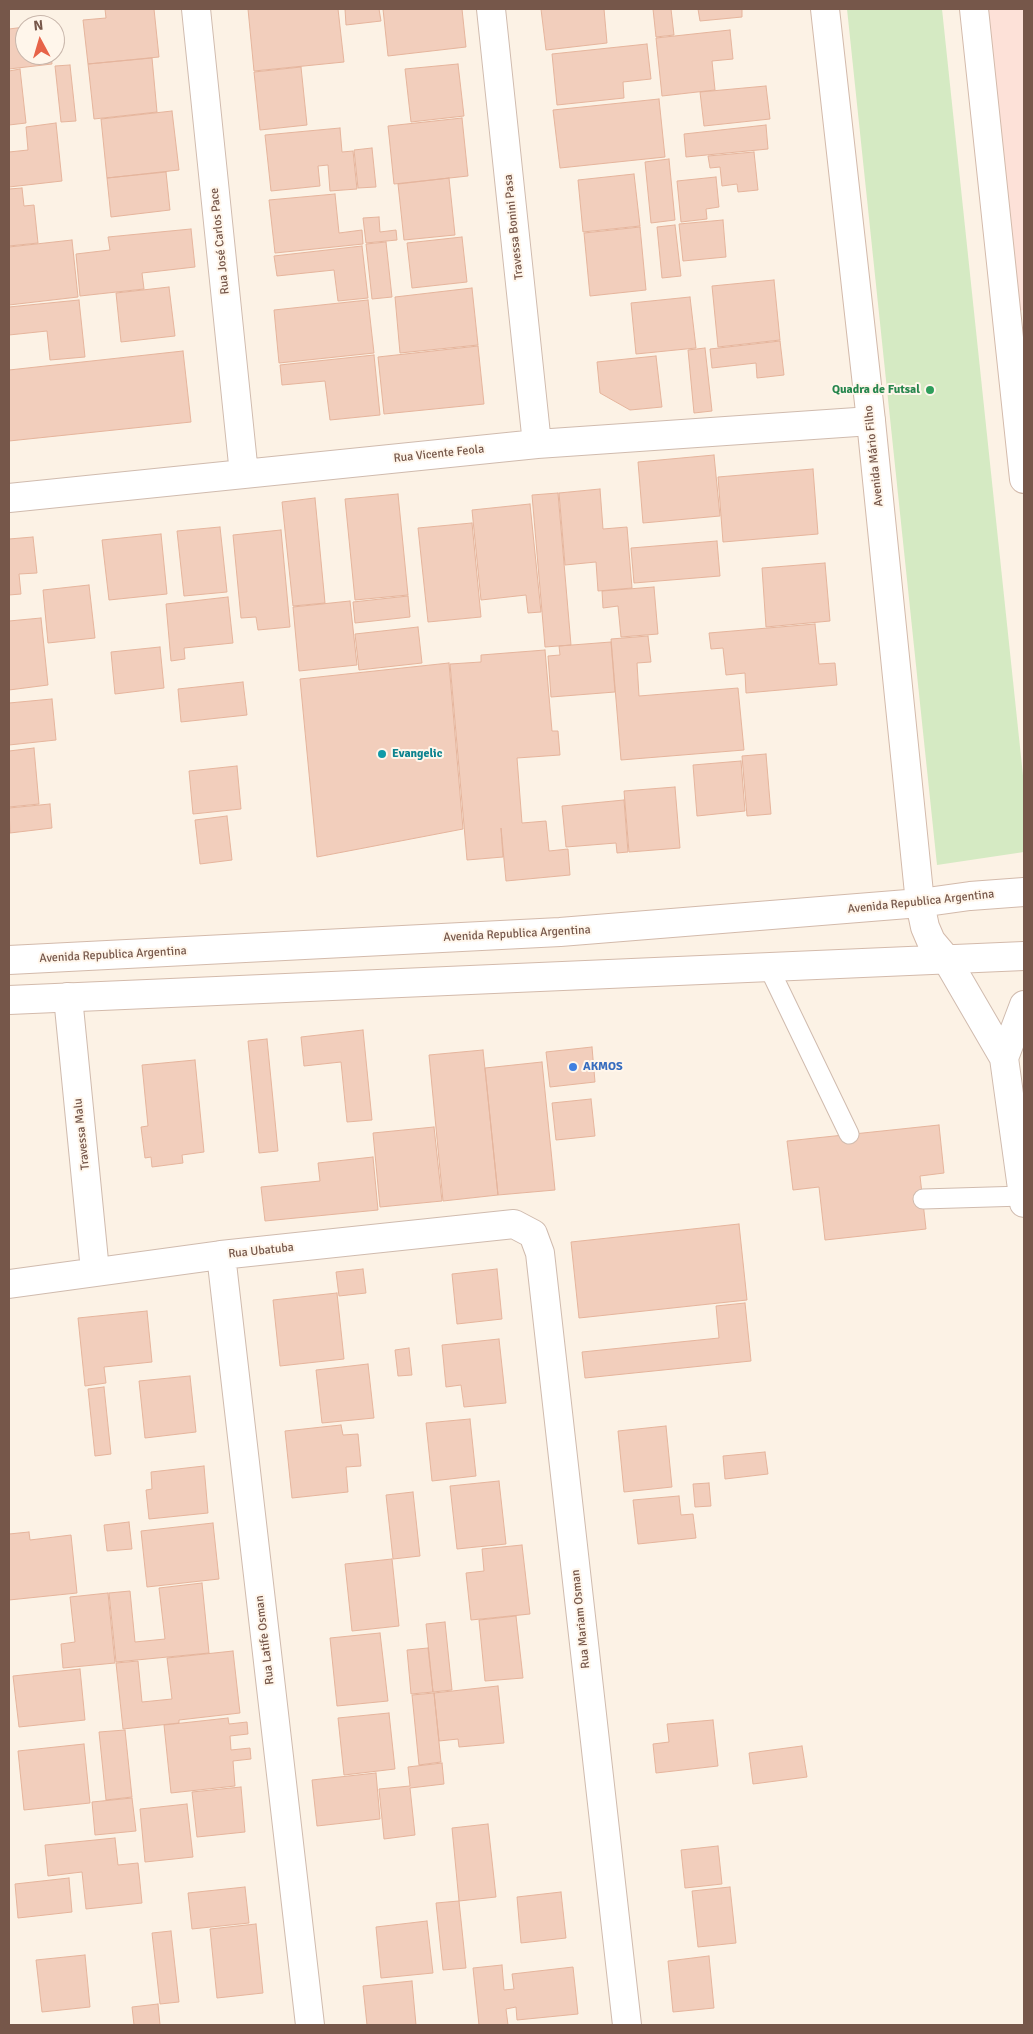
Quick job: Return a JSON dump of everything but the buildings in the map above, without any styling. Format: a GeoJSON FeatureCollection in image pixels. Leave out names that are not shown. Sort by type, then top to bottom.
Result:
{"type":"FeatureCollection","features":[{"type":"Feature","properties":{"kind":"street","name":"Rua José Carlos Pace"},"geometry":{"type":"LineString","coordinates":[[196,9],[244,474]]}},
{"type":"Feature","properties":{"kind":"street","name":"Travessa Bonini Pasa"},"geometry":{"type":"LineString","coordinates":[[490,9],[537,444]]}},
{"type":"Feature","properties":{"kind":"street","name":"Avenida Mário Filho"},"geometry":{"type":"LineString","coordinates":[[825,9],[871,421],[920,903],[925,927],[931,941],[946,960],[1004,1058]]}},
{"type":"Feature","properties":{"kind":"street"},"geometry":{"type":"LineString","coordinates":[[974,9],[1024,479]]}},
{"type":"Feature","properties":{"kind":"street","name":"Rua Vicente Feola"},"geometry":{"type":"LineString","coordinates":[[9,498],[537,444],[871,421]]}},
{"type":"Feature","properties":{"kind":"street","name":"Avenida Republica Argentina"},"geometry":{"type":"LineString","coordinates":[[9,960],[560,932],[920,903],[970,896],[1024,892]]}},
{"type":"Feature","properties":{"kind":"street"},"geometry":{"type":"LineString","coordinates":[[9,1000],[1024,956]]}},
{"type":"Feature","properties":{"kind":"street","name":"Travessa Malu"},"geometry":{"type":"LineString","coordinates":[[68,997],[95,1272]]}},
{"type":"Feature","properties":{"kind":"street"},"geometry":{"type":"LineString","coordinates":[[1024,1006],[1004,1058],[1024,1200]]}},
{"type":"Feature","properties":{"kind":"street","name":"Rua Ubatuba"},"geometry":{"type":"LineString","coordinates":[[9,1284],[221,1255],[514,1224]]}},
{"type":"Feature","properties":{"kind":"street","name":"Rua Mariam Osman"},"geometry":{"type":"LineString","coordinates":[[514,1224],[533,1234],[540,1253],[627,2025]]}},
{"type":"Feature","properties":{"kind":"street","name":"Rua Latife Osman"},"geometry":{"type":"LineString","coordinates":[[221,1255],[310,2025]]}},
{"type":"Feature","properties":{"kind":"lane"},"geometry":{"type":"LineString","coordinates":[[769,968],[849,1134]]}},
{"type":"Feature","properties":{"kind":"lane"},"geometry":{"type":"LineString","coordinates":[[922,1199],[1024,1200]]}},
{"type":"Feature","properties":{"kind":"shaded area"},"geometry":{"type":"Polygon","coordinates":[[[987,9],[1024,9],[1024,310],[1017,311],[987,9]]]}},
{"type":"Feature","properties":{"kind":"green space"},"geometry":{"type":"Polygon","coordinates":[[[847,9],[942,9],[1024,785],[1024,852],[937,865],[847,9]]]}},
{"type":"Feature","properties":{"kind":"place","name":"Quadra de Futsal"},"geometry":{"type":"Point","coordinates":[930,390]}},
{"type":"Feature","properties":{"kind":"place","name":"Evangelic"},"geometry":{"type":"Point","coordinates":[382,754]}},
{"type":"Feature","properties":{"kind":"place","name":"AKMOS"},"geometry":{"type":"Point","coordinates":[573,1067]}}]}
